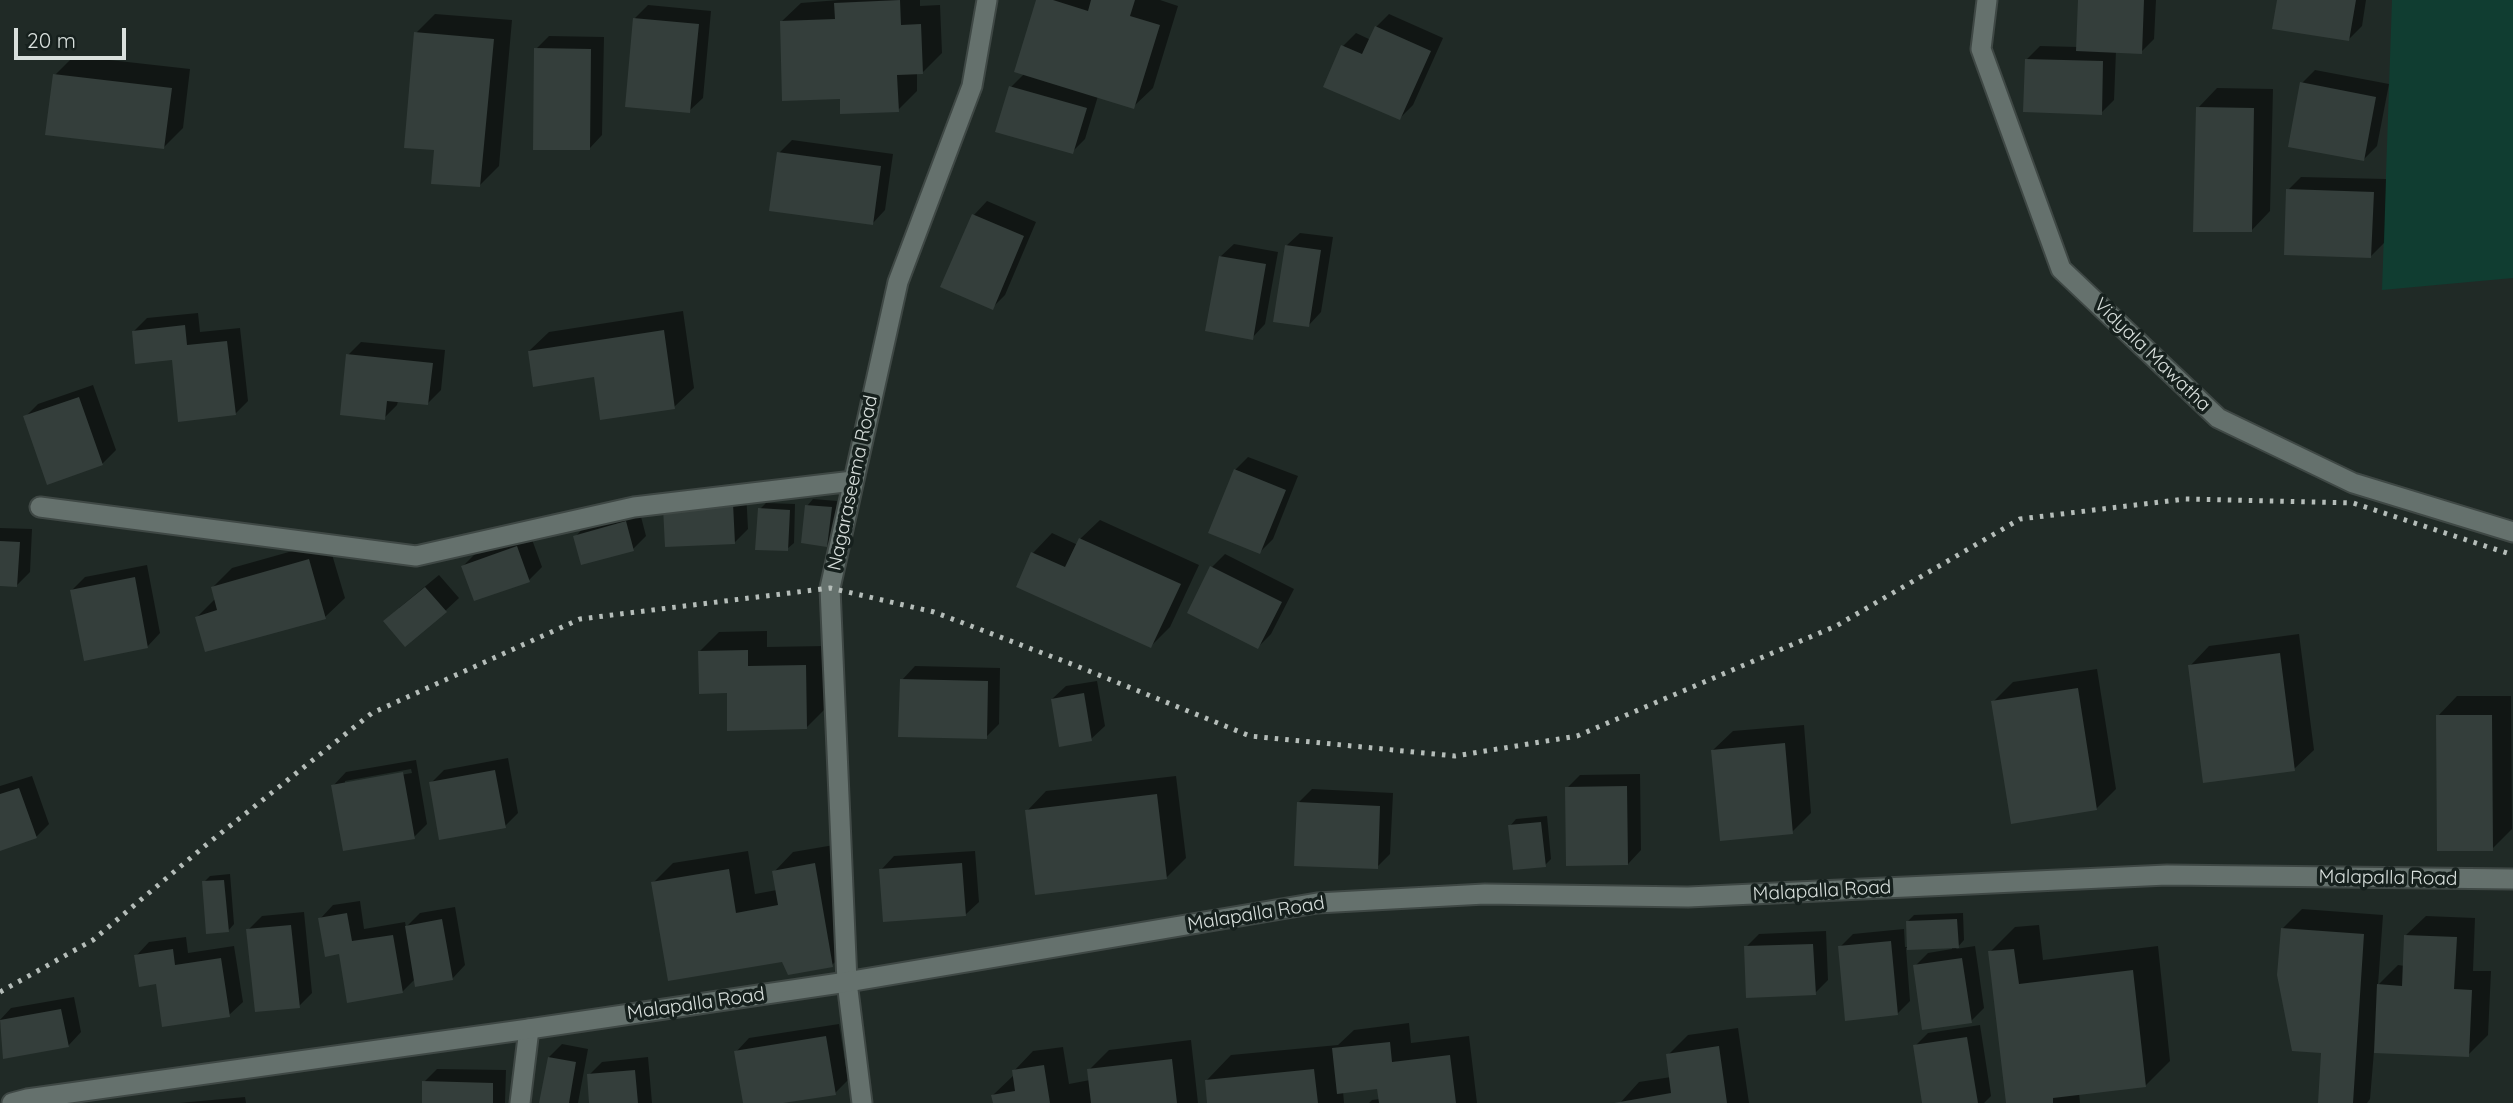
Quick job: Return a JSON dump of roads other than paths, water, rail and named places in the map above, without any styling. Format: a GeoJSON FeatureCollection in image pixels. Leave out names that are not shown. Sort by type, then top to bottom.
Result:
{"type":"FeatureCollection","features":[{"type":"Feature","properties":{"kind":"street","name":"Nagaraseema Road"},"geometry":{"type":"LineString","coordinates":[[862,1103],[847,982],[830,588],[898,282],[972,86],[987,0]]}},
{"type":"Feature","properties":{"kind":"street","name":"Vidyala Mawatha"},"geometry":{"type":"LineString","coordinates":[[1987,0],[1981,49],[2061,269],[2218,418],[2353,483],[2513,532]]}},
{"type":"Feature","properties":{"kind":"street"},"geometry":{"type":"LineString","coordinates":[[40,507],[416,556],[634,507],[852,481]]}},
{"type":"Feature","properties":{"kind":"street","name":"Malapalla Road"},"geometry":{"type":"LineString","coordinates":[[12,1103],[847,982],[1317,903],[1485,894],[1688,897],[2167,876],[2513,879]]}},
{"type":"Feature","properties":{"kind":"street"},"geometry":{"type":"LineString","coordinates":[[520,1103],[529,1029]]}},
{"type":"Feature","properties":{"kind":"railway"},"geometry":{"type":"LineString","coordinates":[[0,992],[93,940],[206,845],[372,713],[580,619],[830,588],[934,612],[1250,736],[1455,756],[1577,736],[1836,626],[2020,519],[2185,499],[2353,503],[2513,555]]}}]}
